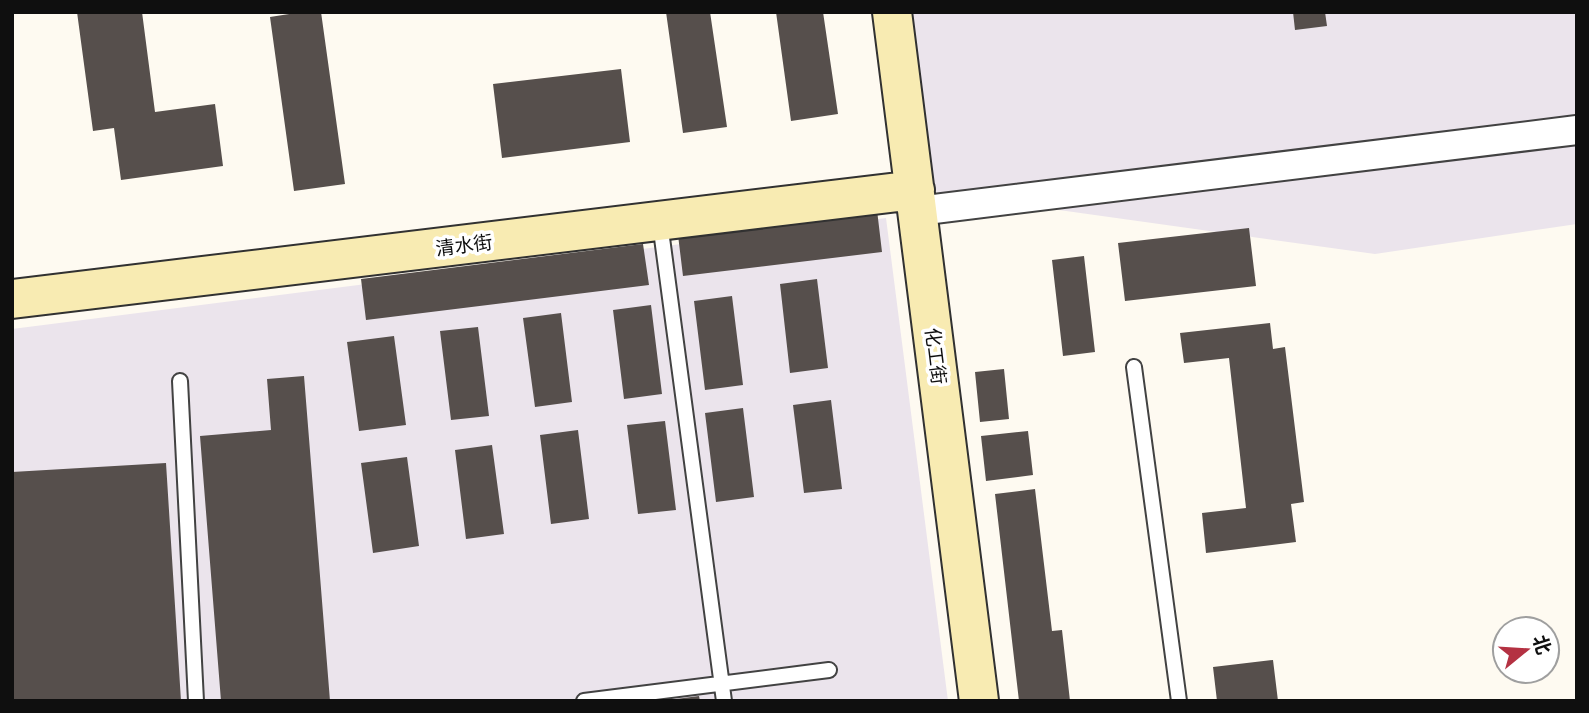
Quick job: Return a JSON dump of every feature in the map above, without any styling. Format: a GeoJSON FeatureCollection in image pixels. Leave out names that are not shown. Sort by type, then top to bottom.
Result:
{"type":"FeatureCollection","features":[{"type":"Feature","properties":{"kind":"street","name":"化工街"},"geometry":{"type":"LineString","coordinates":[[892,12],[979,701]]}},
{"type":"Feature","properties":{"kind":"street"},"geometry":{"type":"LineString","coordinates":[[916,201],[1577,130]]}},
{"type":"Feature","properties":{"kind":"street","name":"清水街"},"geometry":{"type":"LineString","coordinates":[[12,299],[660,221],[916,201]]}},
{"type":"Feature","properties":{"kind":"lane"},"geometry":{"type":"LineString","coordinates":[[660,221],[724,701]]}},
{"type":"Feature","properties":{"kind":"lane"},"geometry":{"type":"LineString","coordinates":[[1134,367],[1179,701]]}},
{"type":"Feature","properties":{"kind":"lane"},"geometry":{"type":"LineString","coordinates":[[180,381],[196,701]]}},
{"type":"Feature","properties":{"kind":"lane"},"geometry":{"type":"LineString","coordinates":[[584,701],[829,670]]}},
{"type":"Feature","properties":{"kind":"shaded area"},"geometry":{"type":"Polygon","coordinates":[[[892,12],[1577,12],[1577,224],[1375,254],[915,190],[892,12]]]}},
{"type":"Feature","properties":{"kind":"shaded area"},"geometry":{"type":"Polygon","coordinates":[[[886,218],[948,701],[12,701],[12,329],[886,218]]]}},
{"type":"Feature","properties":{"kind":"building"},"geometry":{"type":"Polygon","coordinates":[[[77,12],[142,12],[155,112],[215,104],[223,166],[121,180],[114,128],[93,131],[77,12]]]}},
{"type":"Feature","properties":{"kind":"building"},"geometry":{"type":"Polygon","coordinates":[[[321,12],[345,184],[294,191],[270,17],[321,12]]]}},
{"type":"Feature","properties":{"kind":"building"},"geometry":{"type":"Polygon","coordinates":[[[666,12],[710,12],[727,127],[683,133],[666,12]]]}},
{"type":"Feature","properties":{"kind":"building"},"geometry":{"type":"Polygon","coordinates":[[[776,12],[823,12],[838,114],[791,121],[776,12]]]}},
{"type":"Feature","properties":{"kind":"building"},"geometry":{"type":"Polygon","coordinates":[[[1293,12],[1325,12],[1327,26],[1295,30],[1293,12]]]}},
{"type":"Feature","properties":{"kind":"building"},"geometry":{"type":"Polygon","coordinates":[[[621,69],[630,142],[502,158],[493,84],[621,69]]]}},
{"type":"Feature","properties":{"kind":"building"},"geometry":{"type":"Polygon","coordinates":[[[877,210],[882,252],[683,276],[678,235],[877,210]]]}},
{"type":"Feature","properties":{"kind":"building"},"geometry":{"type":"Polygon","coordinates":[[[1249,228],[1256,286],[1125,301],[1118,243],[1249,228]]]}},
{"type":"Feature","properties":{"kind":"building"},"geometry":{"type":"Polygon","coordinates":[[[643,244],[649,285],[366,320],[361,279],[643,244]]]}},
{"type":"Feature","properties":{"kind":"building"},"geometry":{"type":"Polygon","coordinates":[[[1084,256],[1095,352],[1063,356],[1052,260],[1084,256]]]}},
{"type":"Feature","properties":{"kind":"building"},"geometry":{"type":"Polygon","coordinates":[[[817,279],[828,368],[790,373],[780,284],[817,279]]]}},
{"type":"Feature","properties":{"kind":"building"},"geometry":{"type":"Polygon","coordinates":[[[732,296],[743,385],[705,390],[694,301],[732,296]]]}},
{"type":"Feature","properties":{"kind":"building"},"geometry":{"type":"Polygon","coordinates":[[[651,305],[662,394],[624,399],[613,310],[651,305]]]}},
{"type":"Feature","properties":{"kind":"building"},"geometry":{"type":"Polygon","coordinates":[[[561,313],[572,402],[535,407],[523,318],[561,313]]]}},
{"type":"Feature","properties":{"kind":"building"},"geometry":{"type":"Polygon","coordinates":[[[1270,323],[1273,349],[1285,347],[1304,502],[1291,504],[1296,542],[1206,553],[1202,513],[1246,508],[1229,358],[1184,363],[1180,333],[1270,323]]]}},
{"type":"Feature","properties":{"kind":"building"},"geometry":{"type":"Polygon","coordinates":[[[478,327],[489,416],[451,420],[440,331],[478,327]]]}},
{"type":"Feature","properties":{"kind":"building"},"geometry":{"type":"Polygon","coordinates":[[[394,336],[406,425],[359,431],[347,342],[394,336]]]}},
{"type":"Feature","properties":{"kind":"building"},"geometry":{"type":"Polygon","coordinates":[[[1004,369],[1009,419],[980,422],[975,372],[1004,369]]]}},
{"type":"Feature","properties":{"kind":"building"},"geometry":{"type":"Polygon","coordinates":[[[304,376],[330,701],[221,701],[200,436],[271,430],[267,379],[304,376]]]}},
{"type":"Feature","properties":{"kind":"building"},"geometry":{"type":"Polygon","coordinates":[[[831,400],[842,489],[804,493],[793,405],[831,400]]]}},
{"type":"Feature","properties":{"kind":"building"},"geometry":{"type":"Polygon","coordinates":[[[743,408],[754,497],[716,502],[705,413],[743,408]]]}},
{"type":"Feature","properties":{"kind":"building"},"geometry":{"type":"Polygon","coordinates":[[[665,421],[676,510],[638,514],[627,425],[665,421]]]}},
{"type":"Feature","properties":{"kind":"building"},"geometry":{"type":"Polygon","coordinates":[[[578,430],[589,519],[551,524],[540,435],[578,430]]]}},
{"type":"Feature","properties":{"kind":"building"},"geometry":{"type":"Polygon","coordinates":[[[1028,431],[1033,475],[986,481],[981,436],[1028,431]]]}},
{"type":"Feature","properties":{"kind":"building"},"geometry":{"type":"Polygon","coordinates":[[[492,445],[504,534],[466,539],[455,450],[492,445]]]}},
{"type":"Feature","properties":{"kind":"building"},"geometry":{"type":"Polygon","coordinates":[[[407,457],[419,546],[373,553],[361,463],[407,457]]]}},
{"type":"Feature","properties":{"kind":"building"},"geometry":{"type":"Polygon","coordinates":[[[166,463],[181,701],[12,701],[12,472],[166,463]]]}},
{"type":"Feature","properties":{"kind":"building"},"geometry":{"type":"Polygon","coordinates":[[[1035,489],[1052,631],[1062,630],[1070,701],[1019,701],[995,494],[1035,489]]]}},
{"type":"Feature","properties":{"kind":"building"},"geometry":{"type":"Polygon","coordinates":[[[1273,660],[1278,701],[1217,701],[1213,667],[1273,660]]]}},
{"type":"Feature","properties":{"kind":"building"},"geometry":{"type":"Polygon","coordinates":[[[699,696],[700,701],[676,701],[676,699],[699,696]]]}}]}
